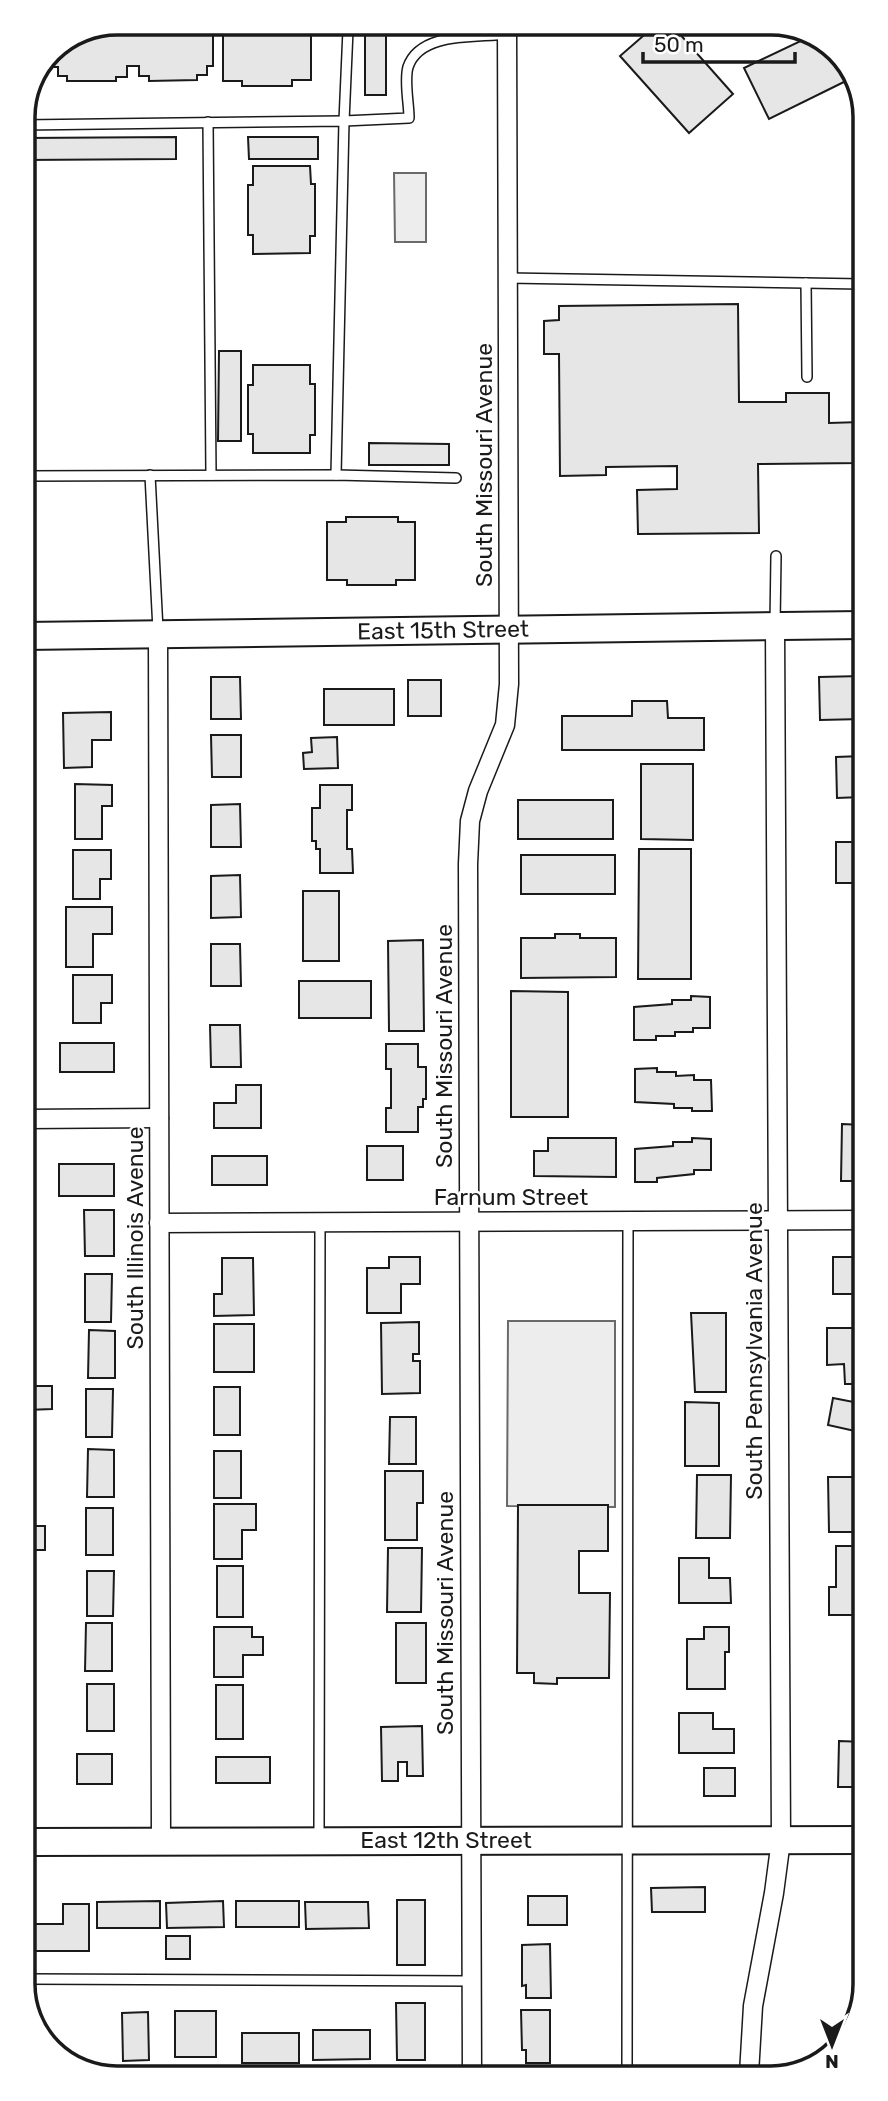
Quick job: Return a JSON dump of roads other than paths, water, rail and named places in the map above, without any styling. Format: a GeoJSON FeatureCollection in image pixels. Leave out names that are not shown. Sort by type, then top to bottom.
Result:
{"type":"FeatureCollection","features":[{"type":"Feature","properties":{"kind":"street","name":"South Missouri Avenue"},"geometry":{"type":"LineString","coordinates":[[472,2066],[470,821],[478,791],[505,724],[509,684],[508,35]]}},
{"type":"Feature","properties":{"kind":"street","name":"East 15th Street"},"geometry":{"type":"LineString","coordinates":[[35,636],[853,625]]}},
{"type":"Feature","properties":{"kind":"street","name":"South Pennsylvania Avenue"},"geometry":{"type":"LineString","coordinates":[[749,2066],[753,2006],[775,1893],[781,1840],[775,626]]}},
{"type":"Feature","properties":{"kind":"street","name":"South Illinois Avenue"},"geometry":{"type":"LineString","coordinates":[[158,634],[162,1841]]}},
{"type":"Feature","properties":{"kind":"street"},"geometry":{"type":"LineString","coordinates":[[35,1119],[159,1118]]}},
{"type":"Feature","properties":{"kind":"street","name":"Farnum Street"},"geometry":{"type":"LineString","coordinates":[[159,1223],[853,1220]]}},
{"type":"Feature","properties":{"kind":"street","name":"East 12th Street"},"geometry":{"type":"LineString","coordinates":[[35,1842],[853,1840]]}},
{"type":"Feature","properties":{"kind":"lane"},"geometry":{"type":"LineString","coordinates":[[336,475],[348,35]]}},
{"type":"Feature","properties":{"kind":"lane"},"geometry":{"type":"LineString","coordinates":[[35,125],[344,121],[410,117],[407,68],[420,49],[448,38],[466,35]]}},
{"type":"Feature","properties":{"kind":"lane"},"geometry":{"type":"LineString","coordinates":[[208,122],[211,475]]}},
{"type":"Feature","properties":{"kind":"lane"},"geometry":{"type":"LineString","coordinates":[[508,278],[853,284]]}},
{"type":"Feature","properties":{"kind":"lane"},"geometry":{"type":"LineString","coordinates":[[806,283],[807,377]]}},
{"type":"Feature","properties":{"kind":"lane"},"geometry":{"type":"LineString","coordinates":[[150,475],[158,634]]}},
{"type":"Feature","properties":{"kind":"lane"},"geometry":{"type":"LineString","coordinates":[[35,476],[336,475],[456,478]]}},
{"type":"Feature","properties":{"kind":"lane"},"geometry":{"type":"LineString","coordinates":[[775,626],[776,556]]}},
{"type":"Feature","properties":{"kind":"lane"},"geometry":{"type":"LineString","coordinates":[[627,2066],[628,1221]]}},
{"type":"Feature","properties":{"kind":"lane"},"geometry":{"type":"LineString","coordinates":[[319,1841],[320,1223]]}},
{"type":"Feature","properties":{"kind":"lane"},"geometry":{"type":"LineString","coordinates":[[35,1979],[473,1981]]}}]}
